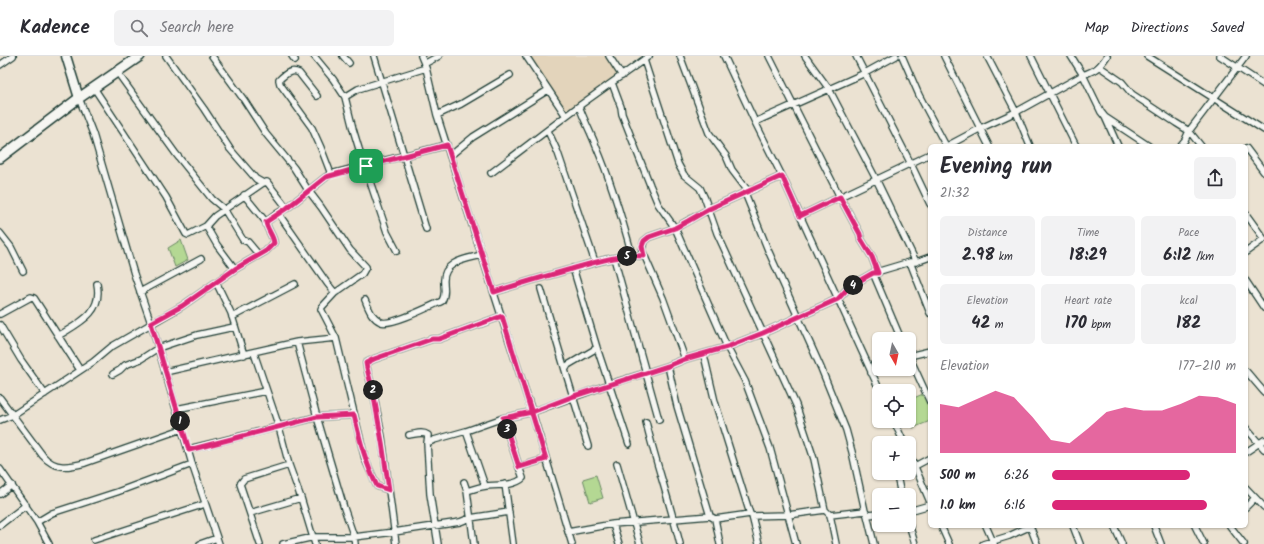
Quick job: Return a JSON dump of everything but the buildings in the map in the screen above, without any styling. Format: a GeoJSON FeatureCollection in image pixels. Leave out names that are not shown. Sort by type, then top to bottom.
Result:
{"type":"FeatureCollection","features":[{"type":"Feature","properties":{"kind":"main road"},"geometry":{"type":"LineString","coordinates":[[66,56],[79,98]]}},
{"type":"Feature","properties":{"kind":"main road"},"geometry":{"type":"LineString","coordinates":[[0,158],[79,98],[140,56]]}},
{"type":"Feature","properties":{"kind":"street"},"geometry":{"type":"LineString","coordinates":[[0,65],[13,56]]}},
{"type":"Feature","properties":{"kind":"street"},"geometry":{"type":"LineString","coordinates":[[166,56],[204,109],[230,149],[256,179],[263,183],[267,182],[269,184],[287,208]]}},
{"type":"Feature","properties":{"kind":"street"},"geometry":{"type":"LineString","coordinates":[[212,56],[244,100],[266,134],[294,168],[350,250],[366,266],[362,274],[335,293],[321,308],[336,338],[365,459],[377,486],[389,490]]}},
{"type":"Feature","properties":{"kind":"street"},"geometry":{"type":"LineString","coordinates":[[314,56],[333,79],[345,97],[353,129],[388,232],[396,251]]}},
{"type":"Feature","properties":{"kind":"street"},"geometry":{"type":"LineString","coordinates":[[342,56],[349,63]]}},
{"type":"Feature","properties":{"kind":"street"},"geometry":{"type":"LineString","coordinates":[[374,56],[426,229]]}},
{"type":"Feature","properties":{"kind":"street"},"geometry":{"type":"LineString","coordinates":[[421,56],[437,114],[502,316],[572,544]]}},
{"type":"Feature","properties":{"kind":"street"},"geometry":{"type":"LineString","coordinates":[[345,97],[358,89],[382,83],[425,66],[439,56]]}},
{"type":"Feature","properties":{"kind":"street"},"geometry":{"type":"LineString","coordinates":[[526,56],[566,116]]}},
{"type":"Feature","properties":{"kind":"street"},"geometry":{"type":"LineString","coordinates":[[609,56],[622,76]]}},
{"type":"Feature","properties":{"kind":"street"},"geometry":{"type":"LineString","coordinates":[[680,56],[709,133],[726,156],[732,170],[746,192],[768,250],[821,368],[846,430],[874,544]]}},
{"type":"Feature","properties":{"kind":"street"},"geometry":{"type":"LineString","coordinates":[[724,56],[782,176],[876,384]]}},
{"type":"Feature","properties":{"kind":"street"},"geometry":{"type":"LineString","coordinates":[[769,56],[860,234],[861,239],[872,257],[876,273],[898,332]]}},
{"type":"Feature","properties":{"kind":"street"},"geometry":{"type":"LineString","coordinates":[[805,56],[829,89],[876,179],[913,262],[928,307]]}},
{"type":"Feature","properties":{"kind":"street"},"geometry":{"type":"LineString","coordinates":[[856,56],[928,200]]}},
{"type":"Feature","properties":{"kind":"street"},"geometry":{"type":"LineString","coordinates":[[755,122],[865,73],[896,56]]}},
{"type":"Feature","properties":{"kind":"street"},"geometry":{"type":"LineString","coordinates":[[902,56],[919,95],[945,144]]}},
{"type":"Feature","properties":{"kind":"street"},"geometry":{"type":"LineString","coordinates":[[944,56],[988,144]]}},
{"type":"Feature","properties":{"kind":"street"},"geometry":{"type":"LineString","coordinates":[[987,56],[1016,112],[1029,144]]}},
{"type":"Feature","properties":{"kind":"street"},"geometry":{"type":"LineString","coordinates":[[1031,56],[1075,144]]}},
{"type":"Feature","properties":{"kind":"street"},"geometry":{"type":"LineString","coordinates":[[1071,56],[1083,75],[1117,144]]}},
{"type":"Feature","properties":{"kind":"street"},"geometry":{"type":"LineString","coordinates":[[950,144],[1016,112],[1083,75],[1100,68],[1107,56]]}},
{"type":"Feature","properties":{"kind":"street"},"geometry":{"type":"LineString","coordinates":[[1147,56],[1264,130]]}},
{"type":"Feature","properties":{"kind":"street"},"geometry":{"type":"LineString","coordinates":[[1220,56],[1264,85]]}},
{"type":"Feature","properties":{"kind":"street"},"geometry":{"type":"LineString","coordinates":[[1182,144],[1189,131],[1246,56]]}},
{"type":"Feature","properties":{"kind":"street"},"geometry":{"type":"LineString","coordinates":[[491,174],[548,131],[578,106],[647,57],[678,164],[684,175],[700,188],[717,234],[796,405],[814,459],[825,510],[830,515],[836,544]]}},
{"type":"Feature","properties":{"kind":"street"},"geometry":{"type":"LineString","coordinates":[[1100,68],[1122,82],[1132,94],[1189,131],[1199,144]]}},
{"type":"Feature","properties":{"kind":"street"},"geometry":{"type":"LineString","coordinates":[[317,96],[299,73],[294,71],[289,72],[279,80],[280,84],[312,128],[322,148],[331,174]]}},
{"type":"Feature","properties":{"kind":"street"},"geometry":{"type":"LineString","coordinates":[[117,72],[176,154],[212,199],[224,209],[243,240],[248,242],[259,255]]}},
{"type":"Feature","properties":{"kind":"street"},"geometry":{"type":"LineString","coordinates":[[437,114],[461,104],[510,75]]}},
{"type":"Feature","properties":{"kind":"street"},"geometry":{"type":"LineString","coordinates":[[612,83],[622,114],[658,204],[675,228],[727,347],[745,381],[764,429],[796,544]]}},
{"type":"Feature","properties":{"kind":"street"},"geometry":{"type":"LineString","coordinates":[[94,88],[166,197],[188,236],[206,226],[224,209],[263,183]]}},
{"type":"Feature","properties":{"kind":"street"},"geometry":{"type":"LineString","coordinates":[[450,156],[473,136],[548,90]]}},
{"type":"Feature","properties":{"kind":"street"},"geometry":{"type":"LineString","coordinates":[[79,98],[93,134],[118,223],[151,323],[192,464],[218,541],[200,544]]}},
{"type":"Feature","properties":{"kind":"street"},"geometry":{"type":"LineString","coordinates":[[578,106],[596,146],[619,209],[632,255]]}},
{"type":"Feature","properties":{"kind":"street"},"geometry":{"type":"LineString","coordinates":[[1105,117],[1146,144]]}},
{"type":"Feature","properties":{"kind":"street"},"geometry":{"type":"LineString","coordinates":[[548,131],[558,153],[595,262]]}},
{"type":"Feature","properties":{"kind":"street"},"geometry":{"type":"LineString","coordinates":[[266,222],[287,208],[308,190],[331,174],[404,157],[447,145]]}},
{"type":"Feature","properties":{"kind":"street"},"geometry":{"type":"LineString","coordinates":[[1248,151],[1264,172]]}},
{"type":"Feature","properties":{"kind":"street"},"geometry":{"type":"LineString","coordinates":[[800,216],[910,162],[928,155]]}},
{"type":"Feature","properties":{"kind":"street"},"geometry":{"type":"LineString","coordinates":[[685,359],[663,298],[644,256],[642,250],[644,241],[649,237],[675,228],[709,209],[782,176]]}},
{"type":"Feature","properties":{"kind":"street"},"geometry":{"type":"LineString","coordinates":[[0,420],[13,415],[80,370],[111,347],[182,306],[235,269],[269,248],[274,243],[273,238],[266,227],[266,222],[244,195]]}},
{"type":"Feature","properties":{"kind":"street"},"geometry":{"type":"LineString","coordinates":[[278,213],[335,293]]}},
{"type":"Feature","properties":{"kind":"street"},"geometry":{"type":"LineString","coordinates":[[1248,217],[1264,239],[1248,251]]}},
{"type":"Feature","properties":{"kind":"street"},"geometry":{"type":"LineString","coordinates":[[206,226],[217,245],[235,269]]}},
{"type":"Feature","properties":{"kind":"street"},"geometry":{"type":"LineString","coordinates":[[0,233],[11,247],[24,271]]}},
{"type":"Feature","properties":{"kind":"street"},"geometry":{"type":"LineString","coordinates":[[365,300],[370,314],[382,322],[392,322],[442,300],[445,294],[443,281],[446,271],[452,263],[482,255]]}},
{"type":"Feature","properties":{"kind":"street"},"geometry":{"type":"LineString","coordinates":[[494,292],[595,262],[632,255],[644,256]]}},
{"type":"Feature","properties":{"kind":"street"},"geometry":{"type":"LineString","coordinates":[[614,258],[659,420]]}},
{"type":"Feature","properties":{"kind":"street"},"geometry":{"type":"LineString","coordinates":[[427,443],[503,418],[532,412],[574,396],[668,366],[685,359],[704,355],[727,347],[798,318],[838,299],[850,286],[876,273],[928,258]]}},
{"type":"Feature","properties":{"kind":"street"},"geometry":{"type":"LineString","coordinates":[[140,292],[201,259]]}},
{"type":"Feature","properties":{"kind":"street"},"geometry":{"type":"LineString","coordinates":[[573,268],[597,348],[629,444]]}},
{"type":"Feature","properties":{"kind":"street"},"geometry":{"type":"LineString","coordinates":[[216,282],[232,317],[244,354]]}},
{"type":"Feature","properties":{"kind":"street"},"geometry":{"type":"LineString","coordinates":[[1248,283],[1264,308]]}},
{"type":"Feature","properties":{"kind":"street"},"geometry":{"type":"LineString","coordinates":[[58,336],[89,315],[94,309],[98,295],[97,284]]}},
{"type":"Feature","properties":{"kind":"street"},"geometry":{"type":"LineString","coordinates":[[232,317],[295,284]]}},
{"type":"Feature","properties":{"kind":"street"},"geometry":{"type":"LineString","coordinates":[[541,289],[588,446]]}},
{"type":"Feature","properties":{"kind":"street"},"geometry":{"type":"LineString","coordinates":[[0,314],[31,297],[34,298],[80,370]]}},
{"type":"Feature","properties":{"kind":"street"},"geometry":{"type":"LineString","coordinates":[[396,544],[382,437],[366,363],[379,357],[432,339],[439,339],[502,316]]}},
{"type":"Feature","properties":{"kind":"street"},"geometry":{"type":"LineString","coordinates":[[0,325],[21,360],[45,394]]}},
{"type":"Feature","properties":{"kind":"street"},"geometry":{"type":"LineString","coordinates":[[113,374],[125,365],[141,359],[158,348],[197,335],[234,327]]}},
{"type":"Feature","properties":{"kind":"street"},"geometry":{"type":"LineString","coordinates":[[165,372],[297,342],[336,338]]}},
{"type":"Feature","properties":{"kind":"street"},"geometry":{"type":"LineString","coordinates":[[297,342],[317,417],[355,544]]}},
{"type":"Feature","properties":{"kind":"street"},"geometry":{"type":"LineString","coordinates":[[565,370],[568,365],[597,348]]}},
{"type":"Feature","properties":{"kind":"street"},"geometry":{"type":"LineString","coordinates":[[916,354],[928,351]]}},
{"type":"Feature","properties":{"kind":"street"},"geometry":{"type":"LineString","coordinates":[[254,353],[279,427],[289,465],[314,537],[315,544]]}},
{"type":"Feature","properties":{"kind":"street"},"geometry":{"type":"LineString","coordinates":[[704,355],[715,402],[759,544]]}},
{"type":"Feature","properties":{"kind":"street"},"geometry":{"type":"LineString","coordinates":[[668,366],[677,406],[720,544]]}},
{"type":"Feature","properties":{"kind":"street"},"geometry":{"type":"LineString","coordinates":[[916,371],[928,398]]}},
{"type":"Feature","properties":{"kind":"street"},"geometry":{"type":"LineString","coordinates":[[1248,374],[1264,392]]}},
{"type":"Feature","properties":{"kind":"street"},"geometry":{"type":"LineString","coordinates":[[176,410],[266,390]]}},
{"type":"Feature","properties":{"kind":"street"},"geometry":{"type":"LineString","coordinates":[[0,398],[48,462],[58,466],[73,466],[85,463],[182,429]]}},
{"type":"Feature","properties":{"kind":"street"},"geometry":{"type":"LineString","coordinates":[[189,450],[317,417],[354,415]]}},
{"type":"Feature","properties":{"kind":"street"},"geometry":{"type":"LineString","coordinates":[[467,491],[485,486],[505,484],[522,480],[503,418]]}},
{"type":"Feature","properties":{"kind":"street"},"geometry":{"type":"LineString","coordinates":[[646,422],[680,544]]}},
{"type":"Feature","properties":{"kind":"street"},"geometry":{"type":"LineString","coordinates":[[1248,430],[1262,441],[1264,449]]}},
{"type":"Feature","properties":{"kind":"street"},"geometry":{"type":"LineString","coordinates":[[466,431],[485,486]]}},
{"type":"Feature","properties":{"kind":"street"},"geometry":{"type":"LineString","coordinates":[[408,436],[420,432],[428,435],[427,443],[430,494],[438,544]]}},
{"type":"Feature","properties":{"kind":"street"},"geometry":{"type":"LineString","coordinates":[[1248,451],[1262,441]]}},
{"type":"Feature","properties":{"kind":"street"},"geometry":{"type":"LineString","coordinates":[[519,467],[546,459]]}},
{"type":"Feature","properties":{"kind":"street"},"geometry":{"type":"LineString","coordinates":[[916,465],[928,459]]}},
{"type":"Feature","properties":{"kind":"street"},"geometry":{"type":"LineString","coordinates":[[37,522],[52,513],[117,492],[192,464]]}},
{"type":"Feature","properties":{"kind":"street"},"geometry":{"type":"LineString","coordinates":[[617,464],[640,544]]}},
{"type":"Feature","properties":{"kind":"street"},"geometry":{"type":"LineString","coordinates":[[260,544],[240,484],[244,479],[289,465]]}},
{"type":"Feature","properties":{"kind":"street"},"geometry":{"type":"LineString","coordinates":[[0,469],[37,522],[48,544]]}},
{"type":"Feature","properties":{"kind":"street"},"geometry":{"type":"LineString","coordinates":[[916,469],[928,499]]}},
{"type":"Feature","properties":{"kind":"street"},"geometry":{"type":"LineString","coordinates":[[464,482],[467,491],[474,544]]}},
{"type":"Feature","properties":{"kind":"street"},"geometry":{"type":"LineString","coordinates":[[505,484],[514,544]]}},
{"type":"Feature","properties":{"kind":"street"},"geometry":{"type":"LineString","coordinates":[[0,494],[12,485]]}},
{"type":"Feature","properties":{"kind":"street"},"geometry":{"type":"LineString","coordinates":[[1248,490],[1264,507]]}},
{"type":"Feature","properties":{"kind":"street"},"geometry":{"type":"LineString","coordinates":[[250,513],[301,498]]}},
{"type":"Feature","properties":{"kind":"street"},"geometry":{"type":"LineString","coordinates":[[1248,505],[1255,498]]}},
{"type":"Feature","properties":{"kind":"street"},"geometry":{"type":"LineString","coordinates":[[94,540],[205,504]]}},
{"type":"Feature","properties":{"kind":"street"},"geometry":{"type":"LineString","coordinates":[[0,525],[26,505]]}},
{"type":"Feature","properties":{"kind":"street"},"geometry":{"type":"LineString","coordinates":[[916,509],[928,505]]}},
{"type":"Feature","properties":{"kind":"street"},"geometry":{"type":"LineString","coordinates":[[568,532],[613,524],[712,517],[788,515],[825,510]]}},
{"type":"Feature","properties":{"kind":"street"},"geometry":{"type":"LineString","coordinates":[[283,544],[314,537],[354,537],[394,532],[460,522],[470,518],[509,512]]}},
{"type":"Feature","properties":{"kind":"street"},"geometry":{"type":"LineString","coordinates":[[830,515],[872,513]]}},
{"type":"Feature","properties":{"kind":"street"},"geometry":{"type":"LineString","coordinates":[[613,524],[619,544]]}},
{"type":"Feature","properties":{"kind":"street"},"geometry":{"type":"LineString","coordinates":[[942,528],[949,544]]}},
{"type":"Feature","properties":{"kind":"street"},"geometry":{"type":"LineString","coordinates":[[987,528],[993,542]]}},
{"type":"Feature","properties":{"kind":"street"},"geometry":{"type":"LineString","coordinates":[[983,544],[993,542],[1026,528]]}},
{"type":"Feature","properties":{"kind":"street"},"geometry":{"type":"LineString","coordinates":[[1031,528],[1037,544]]}},
{"type":"Feature","properties":{"kind":"street"},"geometry":{"type":"LineString","coordinates":[[1074,528],[1080,544]]}},
{"type":"Feature","properties":{"kind":"street"},"geometry":{"type":"LineString","coordinates":[[1115,528],[1122,544]]}},
{"type":"Feature","properties":{"kind":"street"},"geometry":{"type":"LineString","coordinates":[[1155,528],[1161,544]]}},
{"type":"Feature","properties":{"kind":"street"},"geometry":{"type":"LineString","coordinates":[[1196,528],[1204,544]]}},
{"type":"Feature","properties":{"kind":"street"},"geometry":{"type":"LineString","coordinates":[[1232,528],[1244,544]]}},
{"type":"Feature","properties":{"kind":"street"},"geometry":{"type":"LineString","coordinates":[[1237,535],[1238,528]]}},
{"type":"Feature","properties":{"kind":"street"},"geometry":{"type":"LineString","coordinates":[[911,532],[915,544]]}},
{"type":"Feature","properties":{"kind":"shaded area"},"geometry":{"type":"Polygon","coordinates":[[[527,56],[608,56],[620,75],[567,113],[527,56]]]}},
{"type":"Feature","properties":{"kind":"green space"},"geometry":{"type":"Polygon","coordinates":[[[181,240],[188,260],[175,267],[168,248],[181,240]]]}},
{"type":"Feature","properties":{"kind":"green space"},"geometry":{"type":"Polygon","coordinates":[[[923,394],[928,405],[928,422],[916,427],[916,397],[923,394]]]}},
{"type":"Feature","properties":{"kind":"green space"},"geometry":{"type":"Polygon","coordinates":[[[596,475],[603,498],[590,502],[583,479],[596,475]]]}},
{"type":"Feature","properties":{"kind":"route"},"geometry":{"type":"LineString","coordinates":[[366,166],[331,174],[308,190],[287,208],[267,220],[266,227],[273,238],[274,243],[272,246],[235,269],[182,306],[151,323],[189,450],[317,417],[354,415],[365,459],[373,478],[377,486],[389,490],[382,437],[366,363],[502,316],[532,412],[546,459],[519,467],[503,418],[532,412],[574,396],[668,366],[685,359],[704,355],[727,347],[798,318],[838,299],[850,286],[873,273],[878,273],[872,257],[861,239],[855,222],[849,215],[840,197],[800,216],[782,176],[709,209],[675,228],[649,237],[644,241],[642,246],[644,256],[632,255],[595,262],[494,292],[447,145],[366,166]]}}]}
